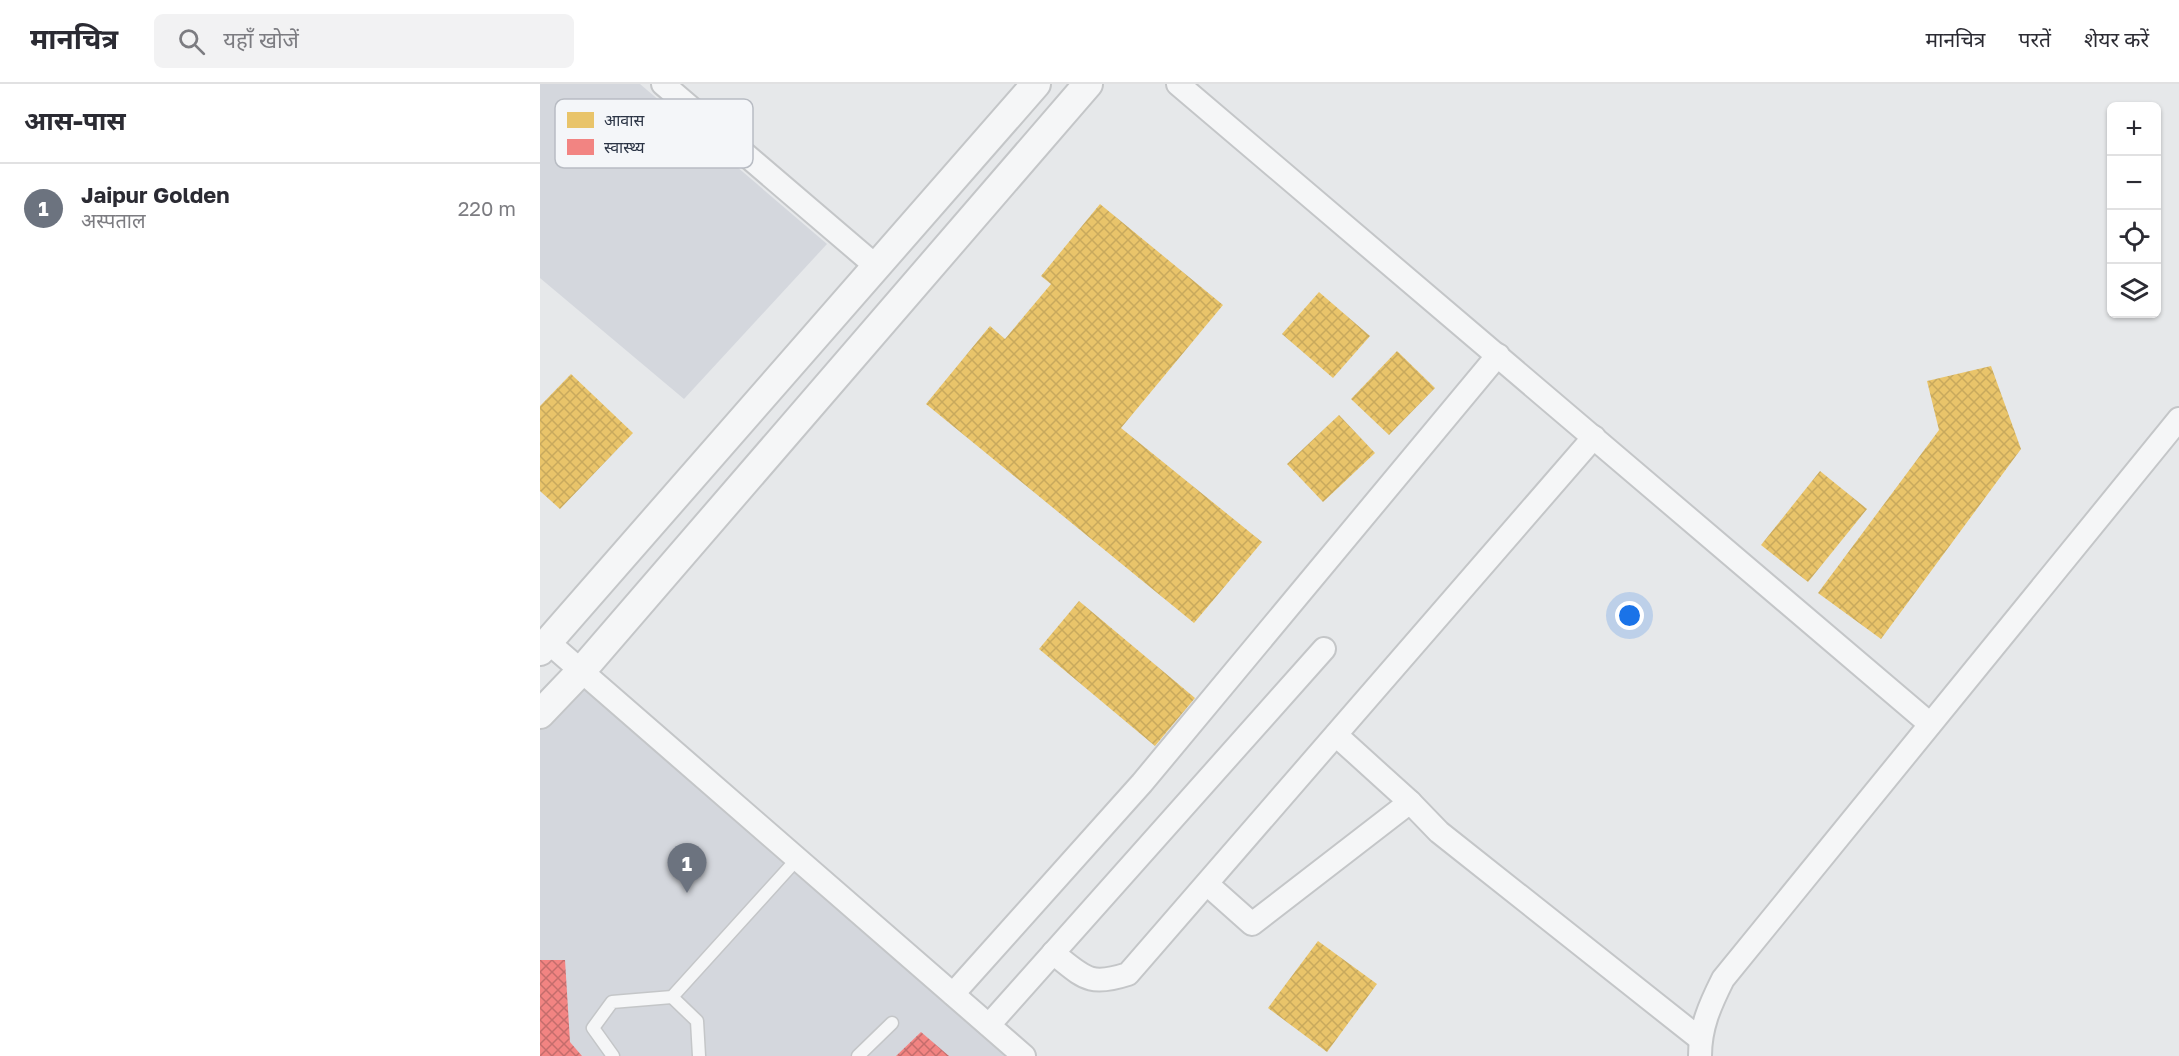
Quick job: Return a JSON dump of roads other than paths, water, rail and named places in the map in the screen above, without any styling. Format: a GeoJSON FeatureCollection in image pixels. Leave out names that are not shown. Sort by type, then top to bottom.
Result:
{"type":"FeatureCollection","features":[{"type":"Feature","properties":{"kind":"street"},"geometry":{"type":"LineString","coordinates":[[1024,1056],[583,669],[544,647],[1036,84]]}},
{"type":"Feature","properties":{"kind":"street"},"geometry":{"type":"LineString","coordinates":[[540,714],[583,669],[1088,84]]}},
{"type":"Feature","properties":{"kind":"street"},"geometry":{"type":"LineString","coordinates":[[1178,84],[1930,724]]}},
{"type":"Feature","properties":{"kind":"street"},"geometry":{"type":"LineString","coordinates":[[669,86],[684,99]]}},
{"type":"Feature","properties":{"kind":"street"},"geometry":{"type":"LineString","coordinates":[[753,159],[877,267]]}},
{"type":"Feature","properties":{"kind":"street"},"geometry":{"type":"LineString","coordinates":[[953,994],[1142,783],[1498,355]]}},
{"type":"Feature","properties":{"kind":"street"},"geometry":{"type":"LineString","coordinates":[[1336,735],[1410,802],[1439,832],[1700,1047],[1707,1011],[1723,979],[2179,419]]}},
{"type":"Feature","properties":{"kind":"street"},"geometry":{"type":"LineString","coordinates":[[1053,953],[1086,978],[1105,981],[1128,974],[1594,437]]}},
{"type":"Feature","properties":{"kind":"street"},"geometry":{"type":"LineString","coordinates":[[989,1025],[1324,649]]}},
{"type":"Feature","properties":{"kind":"street"},"geometry":{"type":"LineString","coordinates":[[1207,884],[1252,924],[1410,802]]}},
{"type":"Feature","properties":{"kind":"lane"},"geometry":{"type":"LineString","coordinates":[[613,1056],[593,1028],[612,1002],[672,997],[798,858]]}},
{"type":"Feature","properties":{"kind":"lane"},"geometry":{"type":"LineString","coordinates":[[672,997],[697,1021],[700,1056]]}},
{"type":"Feature","properties":{"kind":"lane"},"geometry":{"type":"LineString","coordinates":[[858,1056],[892,1023]]}},
{"type":"Feature","properties":{"kind":"place","name":"Jaipur Golden"},"geometry":{"type":"Point","coordinates":[687,893]}}]}
